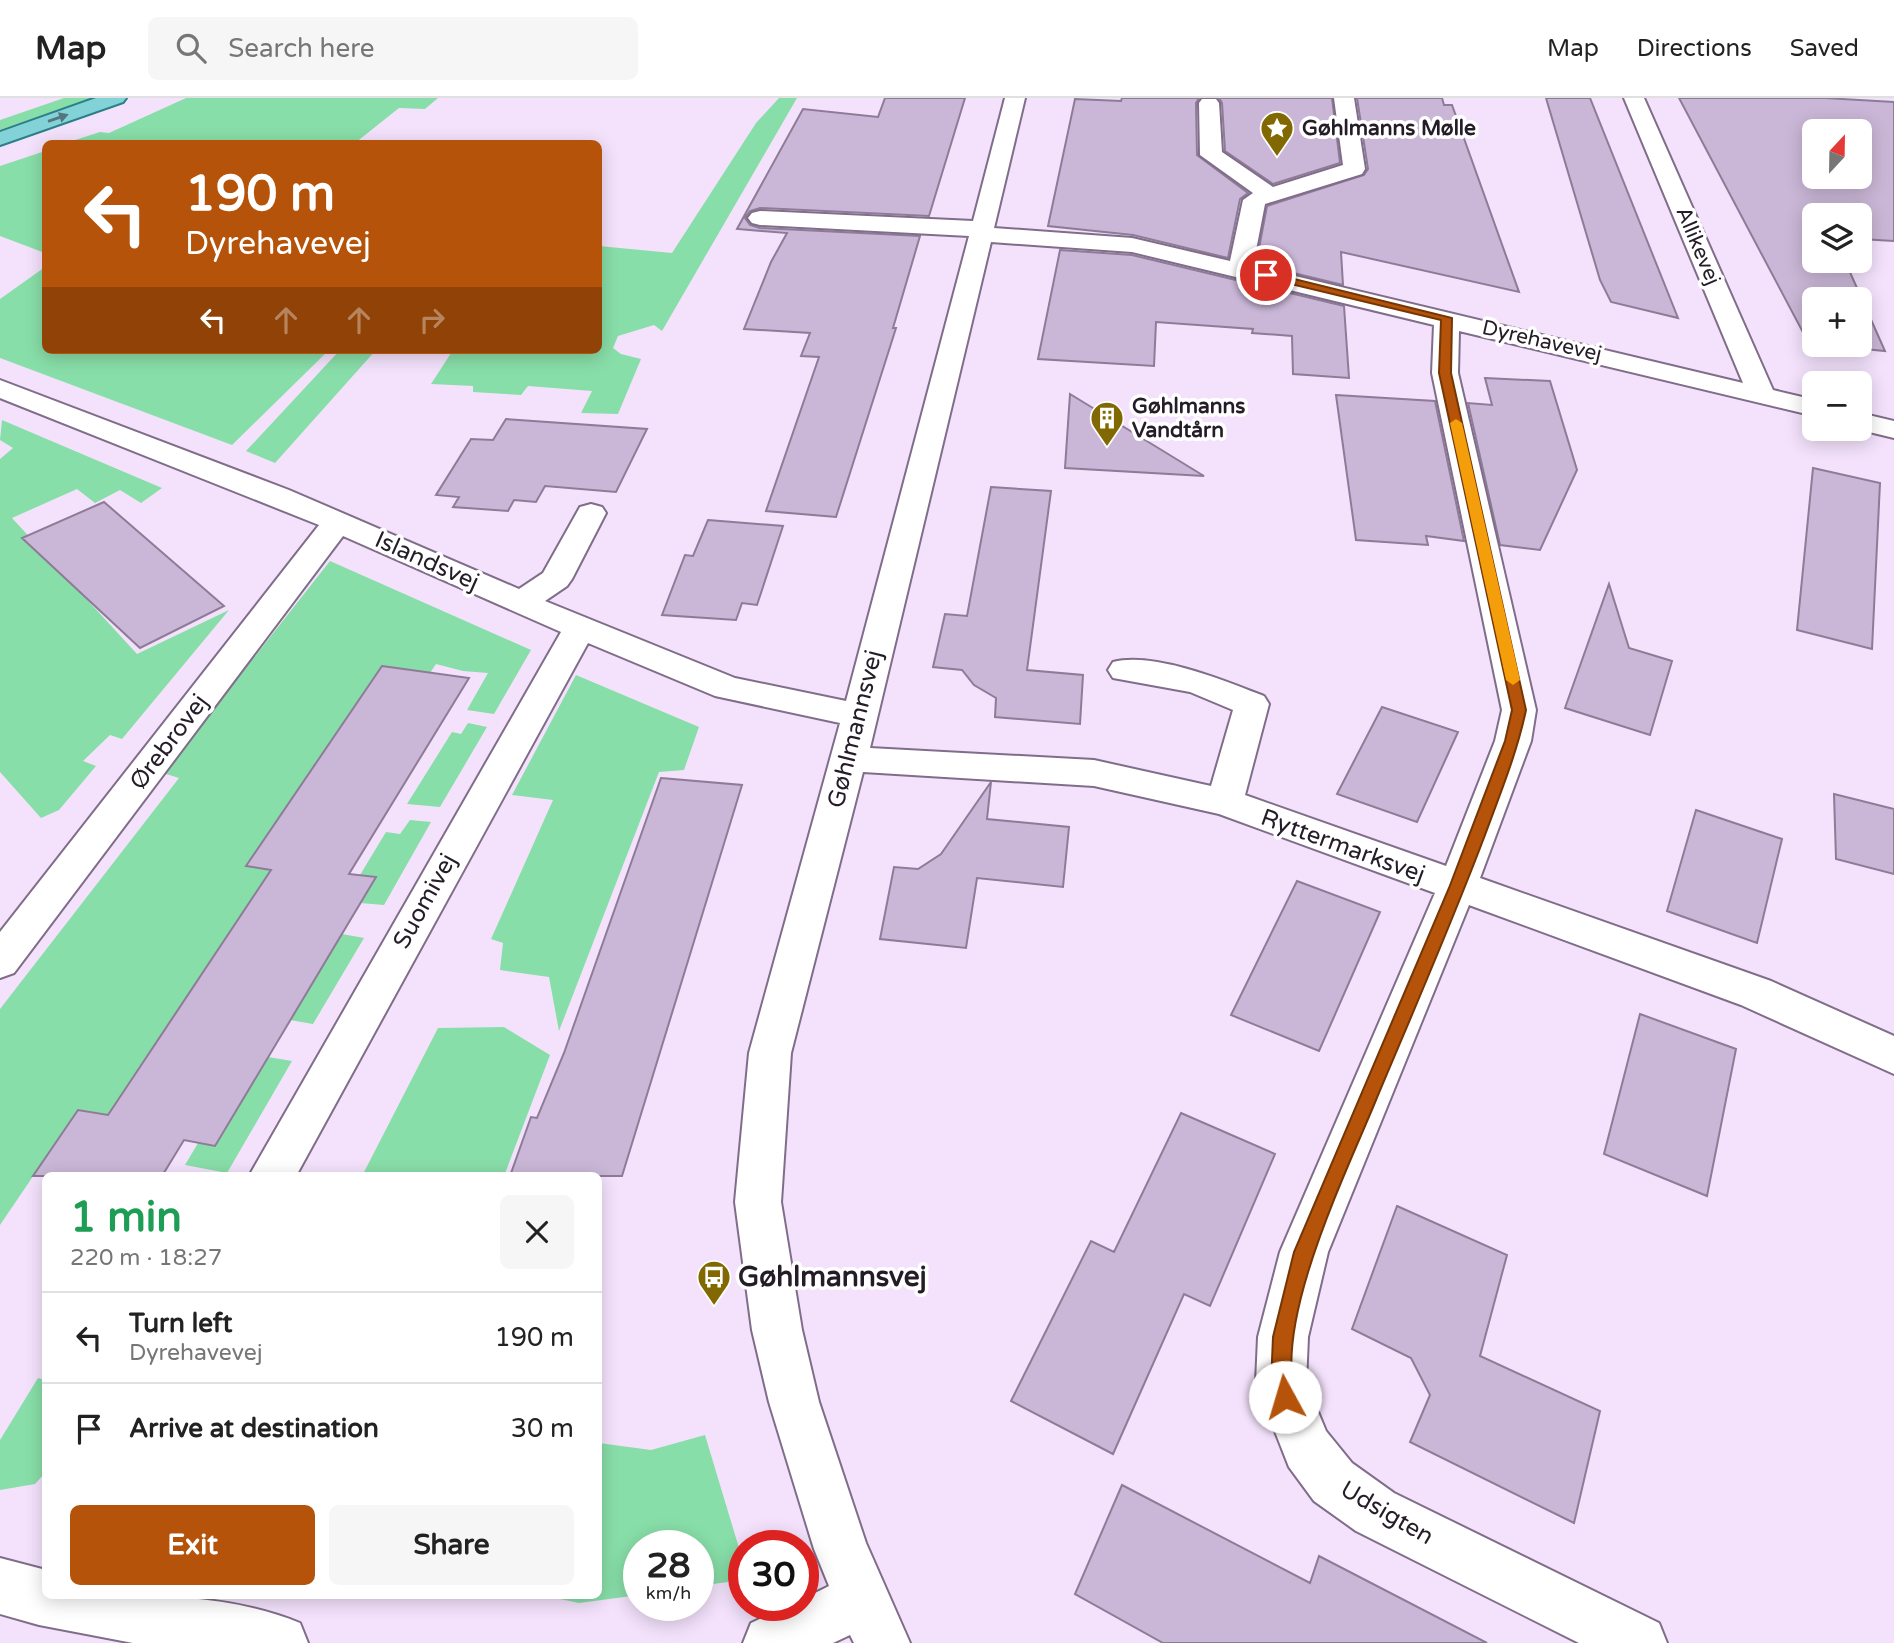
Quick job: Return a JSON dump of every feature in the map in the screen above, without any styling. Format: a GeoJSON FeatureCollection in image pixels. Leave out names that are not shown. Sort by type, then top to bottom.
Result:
{"type":"FeatureCollection","features":[{"type":"Feature","properties":{"kind":"main road"},"geometry":{"type":"LineString","coordinates":[[0,139],[116,98]]}},
{"type":"Feature","properties":{"kind":"street","name":"Gøhlmannsvej"},"geometry":{"type":"LineString","coordinates":[[872,1622],[841,1549],[794,1402],[777,1330],[758,1202],[770,1053],[849,759],[1015,98]]}},
{"type":"Feature","properties":{"kind":"street"},"geometry":{"type":"LineString","coordinates":[[1240,269],[1254,200],[1354,169],[1344,98]]}},
{"type":"Feature","properties":{"kind":"street","name":"Allikevej"},"geometry":{"type":"LineString","coordinates":[[1634,98],[1761,394]]}},
{"type":"Feature","properties":{"kind":"street"},"geometry":{"type":"LineString","coordinates":[[1209,103],[1211,155],[1269,194]]}},
{"type":"Feature","properties":{"kind":"street","name":"Dyrehavevej"},"geometry":{"type":"LineString","coordinates":[[760,218],[980,231],[1132,245],[1802,405]]}},
{"type":"Feature","properties":{"kind":"street","name":"Udsigten"},"geometry":{"type":"LineString","coordinates":[[1447,318],[1445,373],[1519,710],[1513,741],[1457,888],[1304,1252],[1283,1337],[1281,1384],[1307,1448],[1333,1482],[1375,1511],[1639,1643]]}},
{"type":"Feature","properties":{"kind":"street","name":"Islandsvej"},"geometry":{"type":"LineString","coordinates":[[0,388],[338,521],[580,628],[727,688],[858,715]]}},
{"type":"Feature","properties":{"kind":"street"},"geometry":{"type":"LineString","coordinates":[[1872,424],[1894,430]]}},
{"type":"Feature","properties":{"kind":"street"},"geometry":{"type":"LineString","coordinates":[[521,602],[556,579],[591,513]]}},
{"type":"Feature","properties":{"kind":"street","name":"Ørebrovej"},"geometry":{"type":"LineString","coordinates":[[0,962],[338,521]]}},
{"type":"Feature","properties":{"kind":"street","name":"Suomivej"},"geometry":{"type":"LineString","coordinates":[[274,1172],[523,725],[580,628]]}},
{"type":"Feature","properties":{"kind":"street"},"geometry":{"type":"LineString","coordinates":[[1125,670],[1198,682],[1252,704],[1225,802]]}},
{"type":"Feature","properties":{"kind":"street","name":"Ryttermarksvej"},"geometry":{"type":"LineString","coordinates":[[849,759],[1094,773],[1225,802],[1457,888],[1756,993],[1894,1056]]}},
{"type":"Feature","properties":{"kind":"street"},"geometry":{"type":"LineString","coordinates":[[56,1599],[143,1630],[280,1643]]}},
{"type":"Feature","properties":{"kind":"street"},"geometry":{"type":"LineString","coordinates":[[771,1643],[872,1622]]}},
{"type":"Feature","properties":{"kind":"green space"},"geometry":{"type":"Polygon","coordinates":[[[64,98],[94,98],[0,130],[0,120],[64,98]]]}},
{"type":"Feature","properties":{"kind":"green space"},"geometry":{"type":"Polygon","coordinates":[[[186,98],[438,98],[425,109],[399,108],[359,140],[75,140],[100,132],[109,133],[186,98]]]}},
{"type":"Feature","properties":{"kind":"green space"},"geometry":{"type":"Polygon","coordinates":[[[779,98],[797,98],[662,331],[654,325],[618,336],[613,348],[621,354],[641,359],[618,414],[581,413],[592,391],[528,386],[521,395],[473,392],[473,386],[431,384],[450,354],[602,354],[602,246],[672,253],[756,123],[779,98]]]}},
{"type":"Feature","properties":{"kind":"green space"},"geometry":{"type":"Polygon","coordinates":[[[42,152],[42,252],[0,236],[0,166],[42,152]]]}},
{"type":"Feature","properties":{"kind":"green space"},"geometry":{"type":"Polygon","coordinates":[[[42,269],[42,354],[325,354],[232,445],[0,358],[0,299],[42,269]]]}},
{"type":"Feature","properties":{"kind":"green space"},"geometry":{"type":"Polygon","coordinates":[[[336,354],[372,354],[275,463],[246,451],[336,354]]]}},
{"type":"Feature","properties":{"kind":"green space"},"geometry":{"type":"Polygon","coordinates":[[[2,420],[162,488],[141,503],[120,490],[95,503],[77,489],[12,518],[137,654],[229,610],[122,739],[110,735],[83,761],[96,766],[59,810],[41,818],[0,772],[0,459],[13,448],[0,440],[2,420]]]}},
{"type":"Feature","properties":{"kind":"green space"},"geometry":{"type":"Polygon","coordinates":[[[330,561],[531,650],[494,714],[467,710],[488,673],[463,671],[436,664],[430,673],[382,666],[271,870],[108,1115],[78,1110],[0,1225],[0,1009],[179,778],[163,773],[330,561]]]}},
{"type":"Feature","properties":{"kind":"green space"},"geometry":{"type":"Polygon","coordinates":[[[576,675],[699,727],[684,770],[659,772],[559,1031],[549,977],[500,970],[503,943],[491,939],[553,800],[512,795],[576,675]]]}},
{"type":"Feature","properties":{"kind":"green space"},"geometry":{"type":"Polygon","coordinates":[[[468,723],[487,727],[440,807],[407,804],[452,732],[461,734],[468,723]]]}},
{"type":"Feature","properties":{"kind":"green space"},"geometry":{"type":"Polygon","coordinates":[[[410,820],[431,822],[384,905],[360,903],[375,877],[360,875],[386,832],[400,834],[410,820]]]}},
{"type":"Feature","properties":{"kind":"green space"},"geometry":{"type":"Polygon","coordinates":[[[342,934],[364,938],[313,1024],[290,1020],[342,934]]]}},
{"type":"Feature","properties":{"kind":"green space"},"geometry":{"type":"Polygon","coordinates":[[[504,1027],[550,1055],[506,1172],[364,1172],[438,1028],[504,1027]]]}},
{"type":"Feature","properties":{"kind":"green space"},"geometry":{"type":"Polygon","coordinates":[[[268,1057],[292,1061],[228,1172],[185,1165],[198,1143],[215,1146],[268,1057]]]}},
{"type":"Feature","properties":{"kind":"green space"},"geometry":{"type":"Polygon","coordinates":[[[38,1378],[42,1379],[42,1476],[35,1484],[0,1490],[0,1440],[38,1378]]]}},
{"type":"Feature","properties":{"kind":"green space"},"geometry":{"type":"Polygon","coordinates":[[[705,1435],[734,1530],[728,1530],[728,1582],[714,1584],[714,1530],[623,1530],[623,1597],[579,1603],[560,1599],[602,1599],[602,1443],[651,1450],[705,1435]]]}},
{"type":"Feature","properties":{"kind":"building"},"geometry":{"type":"Polygon","coordinates":[[[885,98],[965,98],[929,216],[760,208],[750,211],[745,218],[750,225],[760,228],[920,236],[893,328],[896,328],[836,517],[766,511],[819,357],[801,356],[810,333],[744,329],[771,262],[787,233],[737,229],[803,109],[878,117],[885,98]]]}},
{"type":"Feature","properties":{"kind":"building"},"geometry":{"type":"Polygon","coordinates":[[[1122,98],[1199,98],[1196,103],[1197,155],[1248,193],[1240,199],[1228,258],[1133,235],[1048,226],[1075,99],[1121,101],[1122,98]]]}},
{"type":"Feature","properties":{"kind":"building"},"geometry":{"type":"Polygon","coordinates":[[[1219,98],[1332,98],[1340,163],[1273,184],[1225,151],[1222,103],[1219,98]]]}},
{"type":"Feature","properties":{"kind":"building"},"geometry":{"type":"Polygon","coordinates":[[[1357,98],[1442,98],[1444,105],[1452,105],[1519,292],[1341,252],[1343,285],[1256,264],[1267,206],[1364,175],[1368,169],[1357,98]]]}},
{"type":"Feature","properties":{"kind":"building"},"geometry":{"type":"Polygon","coordinates":[[[1546,98],[1590,98],[1678,318],[1611,302],[1600,280],[1546,98]]]}},
{"type":"Feature","properties":{"kind":"building"},"geometry":{"type":"Polygon","coordinates":[[[1679,98],[1825,98],[1894,102],[1894,241],[1872,240],[1872,203],[1802,203],[1802,273],[1850,273],[1857,287],[1802,287],[1802,331],[1679,98]]]}},
{"type":"Feature","properties":{"kind":"building"},"geometry":{"type":"Polygon","coordinates":[[[1060,250],[1132,255],[1344,306],[1349,378],[1293,374],[1292,336],[1252,333],[1253,329],[1156,322],[1154,366],[1038,359],[1060,250]]]}},
{"type":"Feature","properties":{"kind":"building"},"geometry":{"type":"Polygon","coordinates":[[[1872,322],[1885,351],[1872,350],[1872,322]]]}},
{"type":"Feature","properties":{"kind":"building"},"geometry":{"type":"Polygon","coordinates":[[[1485,378],[1550,381],[1577,470],[1540,550],[1500,545],[1468,403],[1492,405],[1485,378]]]}},
{"type":"Feature","properties":{"kind":"building"},"geometry":{"type":"Polygon","coordinates":[[[1070,394],[1204,476],[1065,468],[1070,394]]]}},
{"type":"Feature","properties":{"kind":"building"},"geometry":{"type":"Polygon","coordinates":[[[1336,395],[1435,401],[1464,541],[1426,536],[1428,545],[1356,540],[1336,395]]]}},
{"type":"Feature","properties":{"kind":"building"},"geometry":{"type":"Polygon","coordinates":[[[506,419],[647,429],[616,492],[545,486],[536,502],[514,500],[508,511],[453,507],[459,497],[436,495],[471,439],[493,440],[506,419]]]}},
{"type":"Feature","properties":{"kind":"building"},"geometry":{"type":"Polygon","coordinates":[[[1813,468],[1880,483],[1872,649],[1797,630],[1813,468]]]}},
{"type":"Feature","properties":{"kind":"building"},"geometry":{"type":"Polygon","coordinates":[[[991,487],[1051,491],[1027,670],[1083,675],[1080,724],[995,717],[996,698],[974,685],[962,670],[933,667],[945,614],[967,616],[991,487]]]}},
{"type":"Feature","properties":{"kind":"building"},"geometry":{"type":"Polygon","coordinates":[[[104,502],[224,606],[140,648],[22,538],[104,502]]]}},
{"type":"Feature","properties":{"kind":"building"},"geometry":{"type":"Polygon","coordinates":[[[708,520],[783,526],[757,605],[742,603],[736,620],[662,615],[685,555],[693,556],[708,520]]]}},
{"type":"Feature","properties":{"kind":"building"},"geometry":{"type":"Polygon","coordinates":[[[1609,584],[1629,648],[1672,661],[1650,735],[1565,708],[1609,584]]]}},
{"type":"Feature","properties":{"kind":"building"},"geometry":{"type":"Polygon","coordinates":[[[382,666],[469,678],[349,874],[376,877],[215,1146],[184,1140],[164,1172],[42,1172],[42,1176],[33,1176],[78,1110],[108,1115],[271,870],[246,866],[382,666]]]}},
{"type":"Feature","properties":{"kind":"building"},"geometry":{"type":"Polygon","coordinates":[[[1382,707],[1458,732],[1417,822],[1337,794],[1382,707]]]}},
{"type":"Feature","properties":{"kind":"building"},"geometry":{"type":"Polygon","coordinates":[[[661,778],[742,785],[622,1176],[602,1176],[602,1172],[511,1172],[531,1117],[537,1118],[564,1053],[661,778]]]}},
{"type":"Feature","properties":{"kind":"building"},"geometry":{"type":"Polygon","coordinates":[[[991,782],[987,819],[1069,827],[1063,887],[977,878],[966,948],[880,939],[894,867],[918,869],[941,854],[991,782]]]}},
{"type":"Feature","properties":{"kind":"building"},"geometry":{"type":"Polygon","coordinates":[[[1834,794],[1894,809],[1894,874],[1836,859],[1834,794]]]}},
{"type":"Feature","properties":{"kind":"building"},"geometry":{"type":"Polygon","coordinates":[[[1696,810],[1782,839],[1757,943],[1667,911],[1696,810]]]}},
{"type":"Feature","properties":{"kind":"building"},"geometry":{"type":"Polygon","coordinates":[[[1297,881],[1380,912],[1319,1051],[1231,1015],[1297,881]]]}},
{"type":"Feature","properties":{"kind":"building"},"geometry":{"type":"Polygon","coordinates":[[[1640,1014],[1736,1049],[1707,1196],[1604,1154],[1640,1014]]]}},
{"type":"Feature","properties":{"kind":"building"},"geometry":{"type":"Polygon","coordinates":[[[1181,1113],[1275,1154],[1210,1306],[1184,1294],[1113,1454],[1011,1401],[1091,1241],[1114,1252],[1181,1113]]]}},
{"type":"Feature","properties":{"kind":"building"},"geometry":{"type":"Polygon","coordinates":[[[1397,1206],[1507,1255],[1480,1356],[1600,1411],[1574,1523],[1410,1442],[1430,1395],[1411,1358],[1352,1329],[1397,1206]]]}},
{"type":"Feature","properties":{"kind":"building"},"geometry":{"type":"Polygon","coordinates":[[[1122,1485],[1310,1583],[1319,1556],[1487,1643],[1163,1643],[1075,1594],[1122,1485]]]}},
{"type":"Feature","properties":{"kind":"slow traffic"},"geometry":{"type":"LineString","coordinates":[[1456,423],[1513,680]]}},
{"type":"Feature","properties":{"kind":"place","name":"Gøhlmanns Mølle"},"geometry":{"type":"Point","coordinates":[1277,158]}},
{"type":"Feature","properties":{"kind":"place","name":"Gøhlmanns Vandtårn"},"geometry":{"type":"Point","coordinates":[1107,448]}},
{"type":"Feature","properties":{"kind":"place","name":"Gøhlmannsvej"},"geometry":{"type":"Point","coordinates":[714,1307]}},
{"type":"Feature","properties":{"kind":"route"},"geometry":{"type":"LineString","coordinates":[[1266,275],[1447,318],[1445,373],[1519,710],[1513,741],[1457,888],[1304,1252],[1283,1337],[1281,1384],[1285,1397]]}}]}
